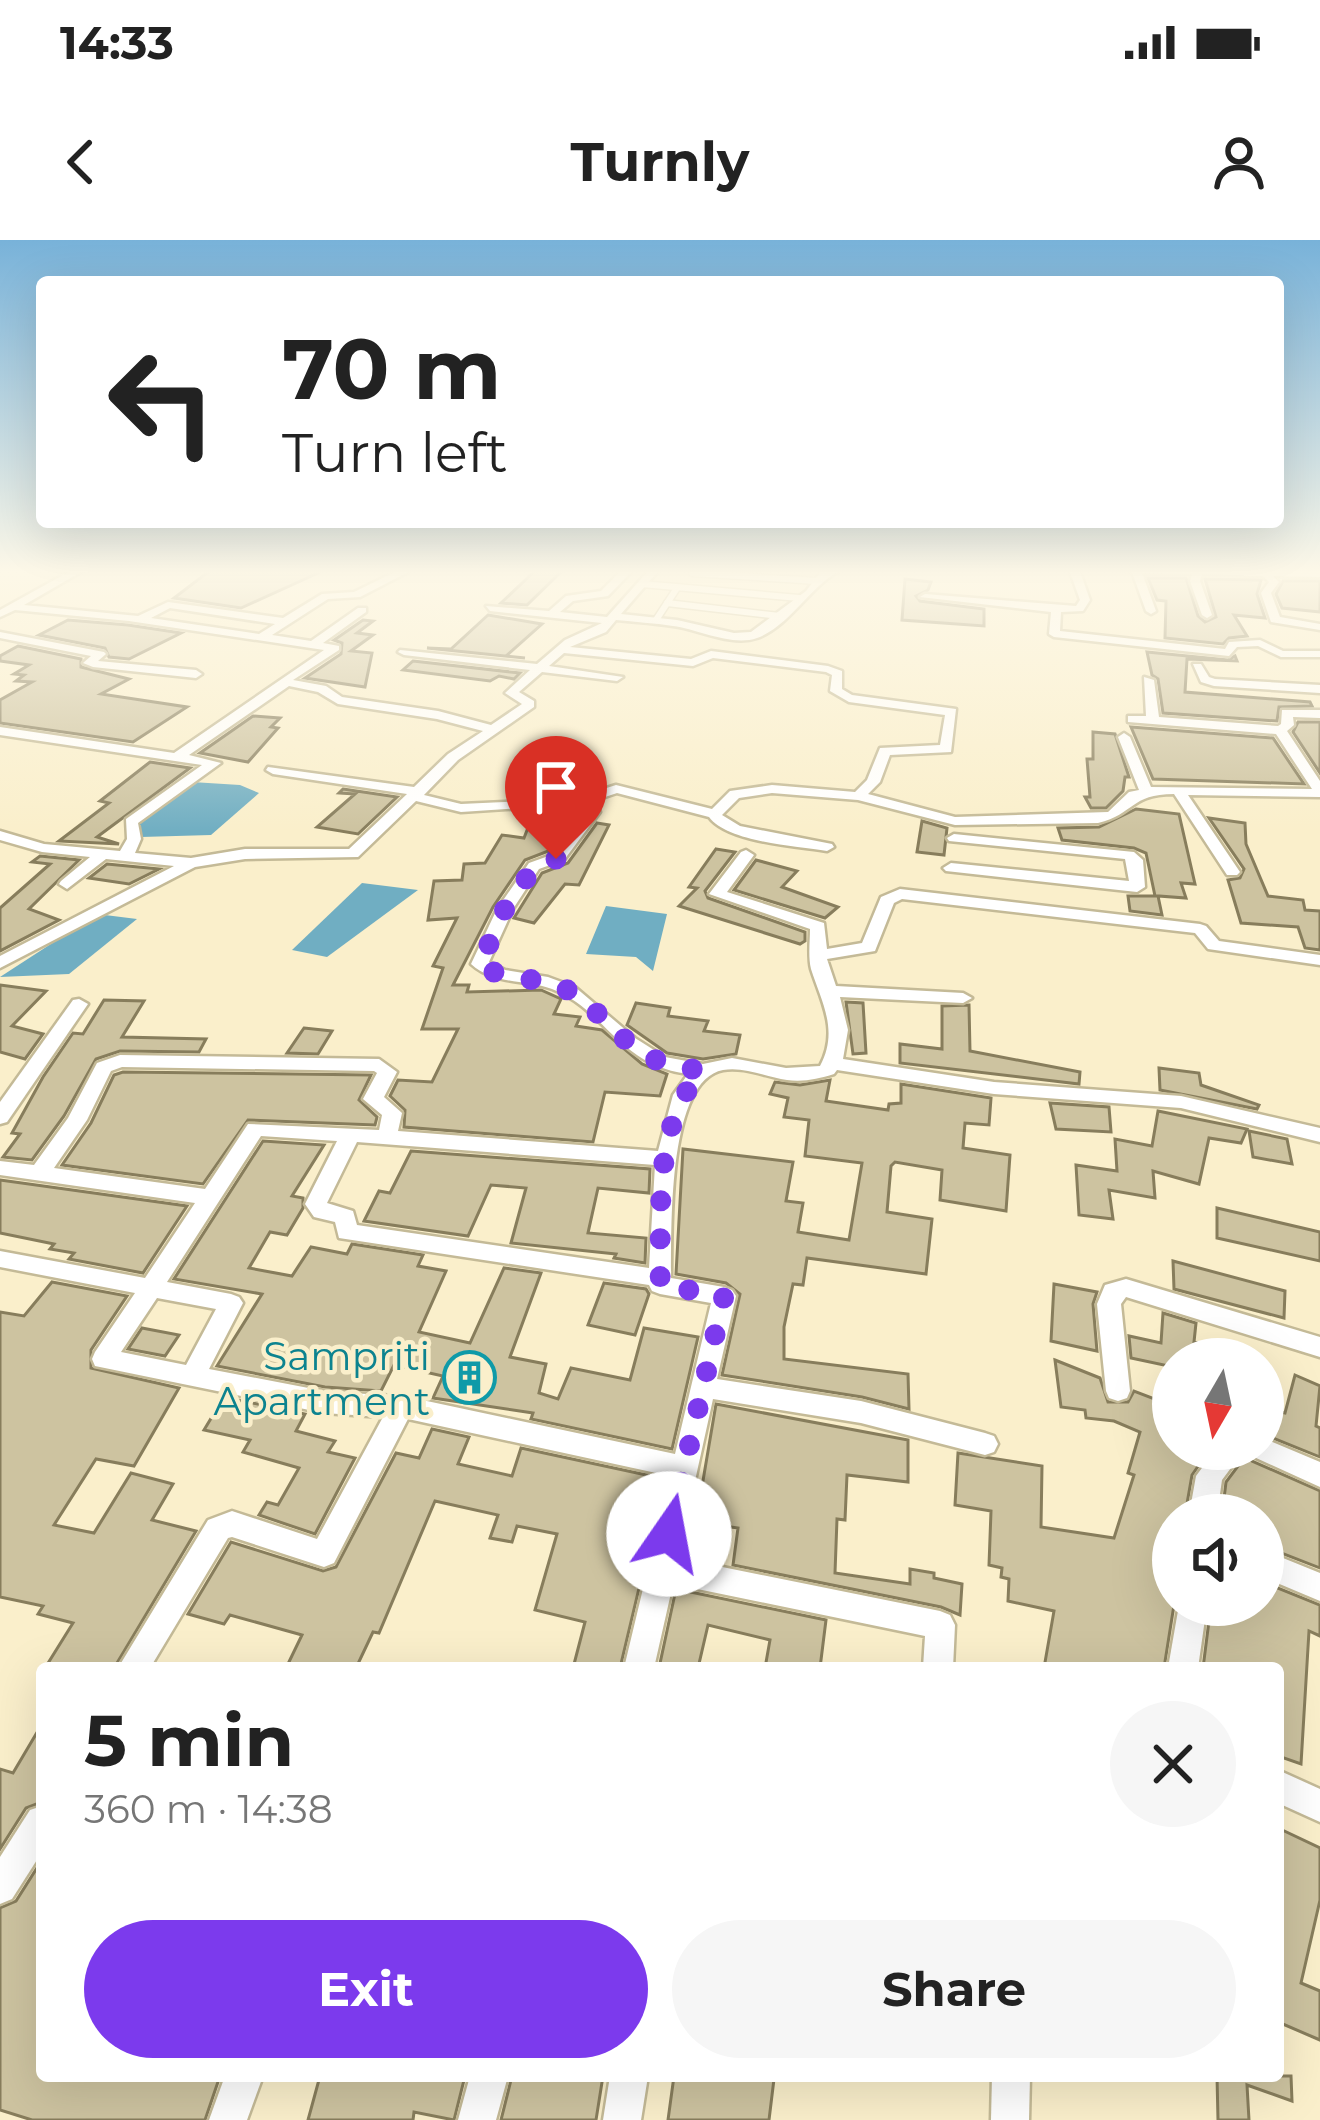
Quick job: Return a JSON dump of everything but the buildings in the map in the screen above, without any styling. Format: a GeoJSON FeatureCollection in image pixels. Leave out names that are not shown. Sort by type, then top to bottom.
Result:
{"type":"FeatureCollection","features":[{"type":"Feature","properties":{"kind":"street"},"geometry":{"type":"LineString","coordinates":[[97,657],[89,663],[135,672],[156,667],[196,674]]}},
{"type":"Feature","properties":{"kind":"street"},"geometry":{"type":"LineString","coordinates":[[286,682],[283,679],[322,657]]}},
{"type":"Feature","properties":{"kind":"street"},"geometry":{"type":"LineString","coordinates":[[439,657],[617,677]]}},
{"type":"Feature","properties":{"kind":"street"},"geometry":{"type":"LineString","coordinates":[[0,835],[25,845],[191,863],[244,854],[353,854],[453,757],[530,704],[511,693],[553,657]]}},
{"type":"Feature","properties":{"kind":"street"},"geometry":{"type":"LineString","coordinates":[[634,657],[693,663],[711,657]]}},
{"type":"Feature","properties":{"kind":"street"},"geometry":{"type":"LineString","coordinates":[[730,657],[828,669],[838,673],[836,691],[848,698],[952,712],[946,749],[885,751],[874,782],[858,796]]}},
{"type":"Feature","properties":{"kind":"street"},"geometry":{"type":"LineString","coordinates":[[1197,666],[1205,679],[1214,682],[1320,689]]}},
{"type":"Feature","properties":{"kind":"street"},"geometry":{"type":"LineString","coordinates":[[1148,680],[1153,720]]}},
{"type":"Feature","properties":{"kind":"street"},"geometry":{"type":"LineString","coordinates":[[178,756],[286,682],[322,689],[338,700],[439,715],[495,730]]}},
{"type":"Feature","properties":{"kind":"street"},"geometry":{"type":"LineString","coordinates":[[1132,719],[1280,730],[1288,725],[1286,713],[1320,714]]}},
{"type":"Feature","properties":{"kind":"street"},"geometry":{"type":"LineString","coordinates":[[1280,730],[1320,792]]}},
{"type":"Feature","properties":{"kind":"street"},"geometry":{"type":"LineString","coordinates":[[0,731],[214,763],[131,822],[134,839],[124,857]]}},
{"type":"Feature","properties":{"kind":"street"},"geometry":{"type":"LineString","coordinates":[[1124,737],[1146,790]]}},
{"type":"Feature","properties":{"kind":"street"},"geometry":{"type":"LineString","coordinates":[[274,770],[416,794],[461,808],[589,800],[616,789],[715,814]]}},
{"type":"Feature","properties":{"kind":"street"},"geometry":{"type":"LineString","coordinates":[[715,814],[735,794],[750,790],[858,796],[954,829],[1130,855],[1135,860],[1137,887],[951,868]]}},
{"type":"Feature","properties":{"kind":"street"},"geometry":{"type":"LineString","coordinates":[[954,829],[1107,818],[1146,790],[1320,792]]}},
{"type":"Feature","properties":{"kind":"street"},"geometry":{"type":"LineString","coordinates":[[1178,790],[1232,872]]}},
{"type":"Feature","properties":{"kind":"street"},"geometry":{"type":"LineString","coordinates":[[589,800],[593,812],[559,857],[535,866],[505,909],[480,964],[495,973],[569,991],[657,1063],[703,1070],[725,1064],[814,1076],[832,1064],[839,1050],[831,991],[817,963],[818,926],[718,896],[746,855]]}},
{"type":"Feature","properties":{"kind":"street"},"geometry":{"type":"LineString","coordinates":[[715,814],[736,830],[827,847]]}},
{"type":"Feature","properties":{"kind":"street"},"geometry":{"type":"LineString","coordinates":[[948,898],[954,829]]}},
{"type":"Feature","properties":{"kind":"street"},"geometry":{"type":"LineString","coordinates":[[67,884],[102,855]]}},
{"type":"Feature","properties":{"kind":"street"},"geometry":{"type":"LineString","coordinates":[[0,963],[191,863]]}},
{"type":"Feature","properties":{"kind":"street"},"geometry":{"type":"LineString","coordinates":[[819,956],[868,947],[891,896],[948,898],[1200,929],[1214,945],[1320,960]]}},
{"type":"Feature","properties":{"kind":"street"},"geometry":{"type":"LineString","coordinates":[[831,991],[963,998]]}},
{"type":"Feature","properties":{"kind":"street"},"geometry":{"type":"LineString","coordinates":[[0,1118],[79,1004]]}},
{"type":"Feature","properties":{"kind":"street"},"geometry":{"type":"LineString","coordinates":[[39,1172],[77,1120],[104,1067],[113,1061],[379,1066],[387,1072],[373,1099],[392,1113],[387,1137]]}},
{"type":"Feature","properties":{"kind":"street"},"geometry":{"type":"LineString","coordinates":[[832,1064],[994,1088],[1181,1102],[1320,1135]]}},
{"type":"Feature","properties":{"kind":"street"},"geometry":{"type":"LineString","coordinates":[[640,1662],[724,1296],[660,1285],[665,1159],[673,1124],[703,1070]]}},
{"type":"Feature","properties":{"kind":"street"},"geometry":{"type":"LineString","coordinates":[[665,1159],[255,1129],[104,1359],[324,1402],[401,1407],[684,1468]]}},
{"type":"Feature","properties":{"kind":"street"},"geometry":{"type":"LineString","coordinates":[[351,1134],[316,1204],[322,1211],[345,1217],[347,1232],[660,1278]]}},
{"type":"Feature","properties":{"kind":"street"},"geometry":{"type":"LineString","coordinates":[[0,1168],[209,1197]]}},
{"type":"Feature","properties":{"kind":"street"},"geometry":{"type":"LineString","coordinates":[[0,1259],[231,1303],[192,1378]]}},
{"type":"Feature","properties":{"kind":"street"},"geometry":{"type":"LineString","coordinates":[[1118,1390],[1109,1304],[1113,1291],[1126,1288],[1320,1347]]}},
{"type":"Feature","properties":{"kind":"street"},"geometry":{"type":"LineString","coordinates":[[702,1388],[861,1412],[985,1444]]}},
{"type":"Feature","properties":{"kind":"street"},"geometry":{"type":"LineString","coordinates":[[137,1662],[218,1529],[232,1524],[324,1554],[401,1407]]}},
{"type":"Feature","properties":{"kind":"street"},"geometry":{"type":"LineString","coordinates":[[1284,1459],[1320,1475]]}},
{"type":"Feature","properties":{"kind":"street"},"geometry":{"type":"LineString","coordinates":[[662,1568],[940,1625],[938,1662]]}},
{"type":"Feature","properties":{"kind":"street"},"geometry":{"type":"LineString","coordinates":[[1284,1572],[1320,1587]]}},
{"type":"Feature","properties":{"kind":"street"},"geometry":{"type":"LineString","coordinates":[[1184,1662],[1190,1626]]}},
{"type":"Feature","properties":{"kind":"street"},"geometry":{"type":"LineString","coordinates":[[1284,1789],[1320,1806]]}},
{"type":"Feature","properties":{"kind":"street"},"geometry":{"type":"LineString","coordinates":[[0,1887],[36,1831]]}},
{"type":"Feature","properties":{"kind":"street"},"geometry":{"type":"LineString","coordinates":[[228,2120],[242,2082]]}},
{"type":"Feature","properties":{"kind":"street"},"geometry":{"type":"LineString","coordinates":[[477,2120],[486,2082]]}},
{"type":"Feature","properties":{"kind":"street"},"geometry":{"type":"LineString","coordinates":[[622,2120],[627,2082]]}},
{"type":"Feature","properties":{"kind":"street"},"geometry":{"type":"LineString","coordinates":[[1010,2120],[1011,2082]]}},
{"type":"Feature","properties":{"kind":"water"},"geometry":{"type":"Polygon","coordinates":[[[192,782],[240,785],[259,793],[211,835],[141,837],[136,823],[192,782]]]}},
{"type":"Feature","properties":{"kind":"water"},"geometry":{"type":"Polygon","coordinates":[[[362,883],[418,890],[327,957],[292,950],[362,883]]]}},
{"type":"Feature","properties":{"kind":"water"},"geometry":{"type":"Polygon","coordinates":[[[606,906],[667,914],[653,971],[636,957],[586,954],[606,906]]]}},
{"type":"Feature","properties":{"kind":"water"},"geometry":{"type":"Polygon","coordinates":[[[97,914],[137,919],[69,974],[0,977],[97,914]]]}},
{"type":"Feature","properties":{"kind":"place","name":"Sampriti Apartment"},"geometry":{"type":"Point","coordinates":[469,1378]}},
{"type":"Feature","properties":{"kind":"route"},"geometry":{"type":"LineString","coordinates":[[556,859],[535,866],[505,909],[480,964],[495,973],[569,991],[643,1055],[672,1068],[703,1070],[673,1124],[665,1159],[660,1285],[724,1296],[669,1534]]}}]}
